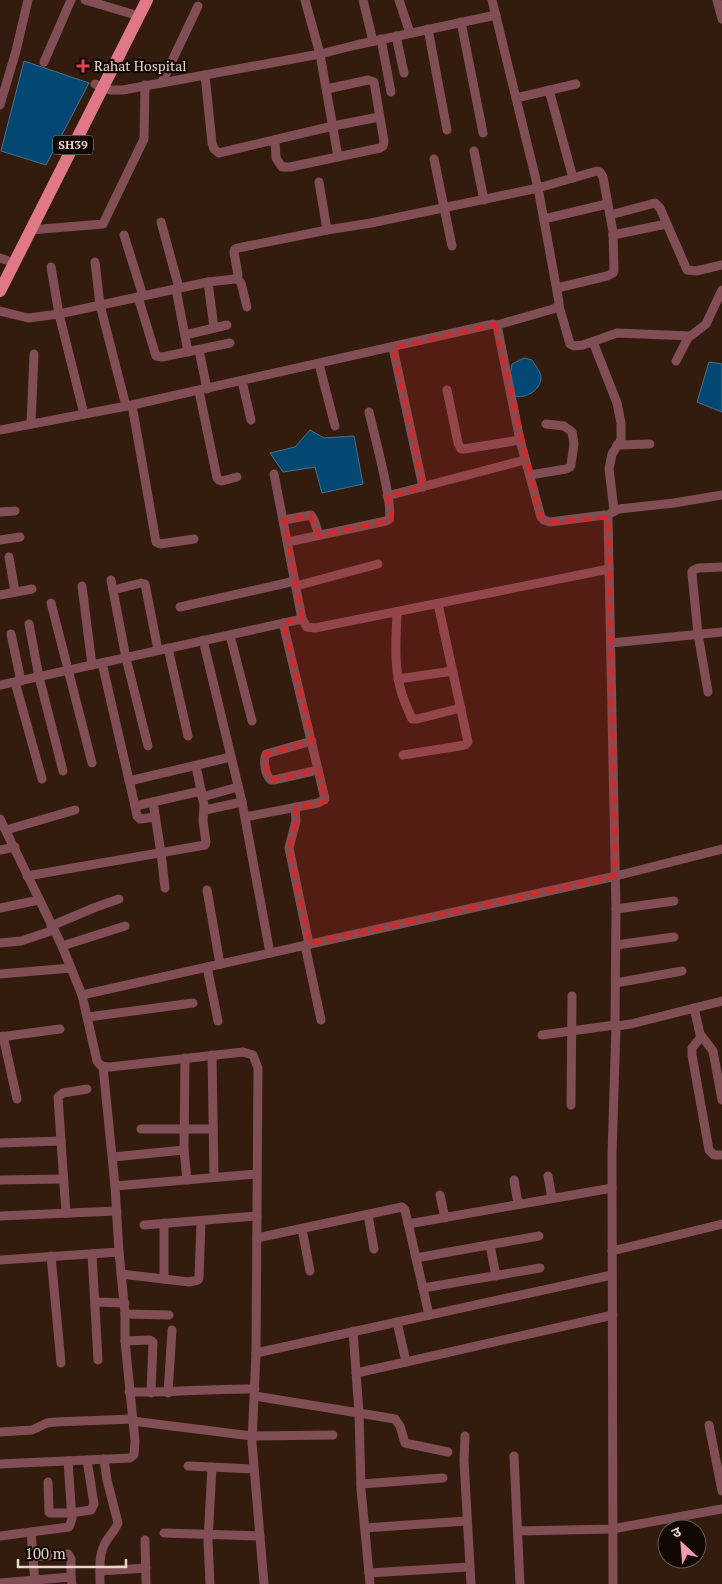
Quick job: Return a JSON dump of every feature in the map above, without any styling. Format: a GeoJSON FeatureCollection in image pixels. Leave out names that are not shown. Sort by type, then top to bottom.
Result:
{"type":"FeatureCollection","features":[{"type":"Feature","properties":{"kind":"main road","name":"SH39"},"geometry":{"type":"LineString","coordinates":[[135,15],[139,0]]}},
{"type":"Feature","properties":{"kind":"main road","name":"SH39"},"geometry":{"type":"LineString","coordinates":[[0,291],[99,86],[135,15],[147,0]]}},
{"type":"Feature","properties":{"kind":"main road","name":"SH39"},"geometry":{"type":"LineString","coordinates":[[0,273],[3,259],[99,86]]}},
{"type":"Feature","properties":{"kind":"street"},"geometry":{"type":"LineString","coordinates":[[0,105],[16,51],[28,0]]}},
{"type":"Feature","properties":{"kind":"street"},"geometry":{"type":"LineString","coordinates":[[44,62],[71,0]]}},
{"type":"Feature","properties":{"kind":"street"},"geometry":{"type":"LineString","coordinates":[[85,0],[135,15]]}},
{"type":"Feature","properties":{"kind":"street"},"geometry":{"type":"LineString","coordinates":[[305,0],[320,54],[338,157]]}},
{"type":"Feature","properties":{"kind":"street"},"geometry":{"type":"LineString","coordinates":[[363,0],[392,92]]}},
{"type":"Feature","properties":{"kind":"street"},"geometry":{"type":"LineString","coordinates":[[399,0],[410,33]]}},
{"type":"Feature","properties":{"kind":"street"},"geometry":{"type":"LineString","coordinates":[[492,0],[538,188],[559,306],[570,344],[578,346],[617,333],[690,336]]}},
{"type":"Feature","properties":{"kind":"street"},"geometry":{"type":"LineString","coordinates":[[717,0],[722,19]]}},
{"type":"Feature","properties":{"kind":"street"},"geometry":{"type":"LineString","coordinates":[[162,82],[198,6]]}},
{"type":"Feature","properties":{"kind":"street"},"geometry":{"type":"LineString","coordinates":[[99,86],[115,91],[144,86],[320,54],[496,15]]}},
{"type":"Feature","properties":{"kind":"street"},"geometry":{"type":"LineString","coordinates":[[461,22],[483,133]]}},
{"type":"Feature","properties":{"kind":"street"},"geometry":{"type":"LineString","coordinates":[[428,29],[447,130]]}},
{"type":"Feature","properties":{"kind":"street"},"geometry":{"type":"LineString","coordinates":[[396,36],[404,72]]}},
{"type":"Feature","properties":{"kind":"street"},"geometry":{"type":"LineString","coordinates":[[205,74],[212,143],[217,152],[220,153],[379,117]]}},
{"type":"Feature","properties":{"kind":"street"},"geometry":{"type":"LineString","coordinates":[[275,140],[276,158],[282,167],[290,168],[383,146],[384,141],[375,86],[372,80],[327,89]]}},
{"type":"Feature","properties":{"kind":"street"},"geometry":{"type":"LineString","coordinates":[[516,98],[576,84]]}},
{"type":"Feature","properties":{"kind":"street"},"geometry":{"type":"LineString","coordinates":[[30,230],[103,224],[144,139],[144,86]]}},
{"type":"Feature","properties":{"kind":"street"},"geometry":{"type":"LineString","coordinates":[[549,90],[573,178]]}},
{"type":"Feature","properties":{"kind":"street"},"geometry":{"type":"LineString","coordinates":[[474,151],[484,200]]}},
{"type":"Feature","properties":{"kind":"street"},"geometry":{"type":"LineString","coordinates":[[434,159],[452,246]]}},
{"type":"Feature","properties":{"kind":"street"},"geometry":{"type":"LineString","coordinates":[[247,307],[241,283],[237,278],[235,249],[484,200],[538,188],[597,171],[600,172],[604,177],[613,235],[613,273],[557,288]]}},
{"type":"Feature","properties":{"kind":"street"},"geometry":{"type":"LineString","coordinates":[[319,182],[327,230]]}},
{"type":"Feature","properties":{"kind":"street"},"geometry":{"type":"LineString","coordinates":[[610,215],[655,203],[660,208],[687,270],[696,271],[722,265]]}},
{"type":"Feature","properties":{"kind":"street"},"geometry":{"type":"LineString","coordinates":[[544,219],[607,204]]}},
{"type":"Feature","properties":{"kind":"street"},"geometry":{"type":"LineString","coordinates":[[161,222],[177,289],[188,352]]}},
{"type":"Feature","properties":{"kind":"street"},"geometry":{"type":"LineString","coordinates":[[613,235],[666,224]]}},
{"type":"Feature","properties":{"kind":"street"},"geometry":{"type":"LineString","coordinates":[[124,236],[156,356],[162,357],[230,343]]}},
{"type":"Feature","properties":{"kind":"street"},"geometry":{"type":"LineString","coordinates":[[96,262],[100,305],[129,406],[156,542],[160,544],[194,539]]}},
{"type":"Feature","properties":{"kind":"street"},"geometry":{"type":"LineString","coordinates":[[52,267],[59,314],[84,414]]}},
{"type":"Feature","properties":{"kind":"street"},"geometry":{"type":"LineString","coordinates":[[0,311],[28,318],[59,314],[208,282],[237,278]]}},
{"type":"Feature","properties":{"kind":"street"},"geometry":{"type":"LineString","coordinates":[[208,282],[214,328]]}},
{"type":"Feature","properties":{"kind":"street"},"geometry":{"type":"LineString","coordinates":[[676,361],[690,336],[706,324],[722,290]]}},
{"type":"Feature","properties":{"kind":"street"},"geometry":{"type":"LineString","coordinates":[[0,430],[203,390],[493,324],[496,325],[559,306]]}},
{"type":"Feature","properties":{"kind":"street"},"geometry":{"type":"LineString","coordinates":[[185,335],[227,325]]}},
{"type":"Feature","properties":{"kind":"street"},"geometry":{"type":"LineString","coordinates":[[496,325],[520,440],[540,514],[544,520],[550,522],[722,495]]}},
{"type":"Feature","properties":{"kind":"street"},"geometry":{"type":"LineString","coordinates":[[593,342],[617,403],[621,423],[621,440],[612,454],[609,469],[611,513],[608,519],[616,876],[612,1188],[613,1584]]}},
{"type":"Feature","properties":{"kind":"street"},"geometry":{"type":"LineString","coordinates":[[392,348],[423,487]]}},
{"type":"Feature","properties":{"kind":"street"},"geometry":{"type":"LineString","coordinates":[[199,350],[203,390],[217,478],[222,481],[237,477]]}},
{"type":"Feature","properties":{"kind":"street"},"geometry":{"type":"LineString","coordinates":[[31,424],[34,354]]}},
{"type":"Feature","properties":{"kind":"street"},"geometry":{"type":"LineString","coordinates":[[319,364],[335,426]]}},
{"type":"Feature","properties":{"kind":"street"},"geometry":{"type":"LineString","coordinates":[[242,381],[251,420]]}},
{"type":"Feature","properties":{"kind":"street"},"geometry":{"type":"LineString","coordinates":[[447,390],[458,443],[461,449],[520,440]]}},
{"type":"Feature","properties":{"kind":"street"},"geometry":{"type":"LineString","coordinates":[[288,542],[386,521],[391,515],[368,412]]}},
{"type":"Feature","properties":{"kind":"street"},"geometry":{"type":"LineString","coordinates":[[530,475],[566,469],[571,465],[574,444],[572,432],[564,426],[546,424]]}},
{"type":"Feature","properties":{"kind":"street"},"geometry":{"type":"LineString","coordinates":[[618,445],[650,444]]}},
{"type":"Feature","properties":{"kind":"street"},"geometry":{"type":"LineString","coordinates":[[387,496],[526,460]]}},
{"type":"Feature","properties":{"kind":"street"},"geometry":{"type":"LineString","coordinates":[[274,474],[302,619],[307,627],[315,628],[609,569]]}},
{"type":"Feature","properties":{"kind":"street"},"geometry":{"type":"LineString","coordinates":[[0,512],[16,511]]}},
{"type":"Feature","properties":{"kind":"street"},"geometry":{"type":"LineString","coordinates":[[284,520],[311,515],[319,535]]}},
{"type":"Feature","properties":{"kind":"street"},"geometry":{"type":"LineString","coordinates":[[0,540],[20,537]]}},
{"type":"Feature","properties":{"kind":"street"},"geometry":{"type":"LineString","coordinates":[[9,557],[15,592]]}},
{"type":"Feature","properties":{"kind":"street"},"geometry":{"type":"LineString","coordinates":[[180,607],[295,584],[378,564]]}},
{"type":"Feature","properties":{"kind":"street"},"geometry":{"type":"LineString","coordinates":[[708,692],[698,634],[692,570],[722,567]]}},
{"type":"Feature","properties":{"kind":"street"},"geometry":{"type":"LineString","coordinates":[[111,580],[126,658],[148,746]]}},
{"type":"Feature","properties":{"kind":"street"},"geometry":{"type":"LineString","coordinates":[[113,590],[141,583],[145,584],[158,650]]}},
{"type":"Feature","properties":{"kind":"street"},"geometry":{"type":"LineString","coordinates":[[82,586],[92,665]]}},
{"type":"Feature","properties":{"kind":"street"},"geometry":{"type":"LineString","coordinates":[[0,596],[32,589]]}},
{"type":"Feature","properties":{"kind":"street"},"geometry":{"type":"LineString","coordinates":[[51,603],[92,763]]}},
{"type":"Feature","properties":{"kind":"street"},"geometry":{"type":"LineString","coordinates":[[404,755],[467,744],[468,740],[438,604]]}},
{"type":"Feature","properties":{"kind":"street"},"geometry":{"type":"LineString","coordinates":[[397,612],[396,656],[398,678],[401,692],[412,719],[417,720],[461,708]]}},
{"type":"Feature","properties":{"kind":"street"},"geometry":{"type":"LineString","coordinates":[[0,684],[302,619]]}},
{"type":"Feature","properties":{"kind":"street"},"geometry":{"type":"LineString","coordinates":[[245,817],[318,803],[325,799],[284,623]]}},
{"type":"Feature","properties":{"kind":"street"},"geometry":{"type":"LineString","coordinates":[[28,624],[39,677],[63,771]]}},
{"type":"Feature","properties":{"kind":"street"},"geometry":{"type":"LineString","coordinates":[[611,643],[722,632]]}},
{"type":"Feature","properties":{"kind":"street"},"geometry":{"type":"LineString","coordinates":[[11,634],[18,681],[42,779]]}},
{"type":"Feature","properties":{"kind":"street"},"geometry":{"type":"LineString","coordinates":[[230,634],[252,721]]}},
{"type":"Feature","properties":{"kind":"street"},"geometry":{"type":"LineString","coordinates":[[203,640],[242,802],[270,953]]}},
{"type":"Feature","properties":{"kind":"street"},"geometry":{"type":"LineString","coordinates":[[168,648],[188,736]]}},
{"type":"Feature","properties":{"kind":"street"},"geometry":{"type":"LineString","coordinates":[[102,663],[137,816],[140,819],[155,816]]}},
{"type":"Feature","properties":{"kind":"street"},"geometry":{"type":"LineString","coordinates":[[398,678],[453,671]]}},
{"type":"Feature","properties":{"kind":"street"},"geometry":{"type":"LineString","coordinates":[[312,741],[266,754],[264,759],[267,776],[274,780],[318,770]]}},
{"type":"Feature","properties":{"kind":"street"},"geometry":{"type":"LineString","coordinates":[[129,781],[231,756]]}},
{"type":"Feature","properties":{"kind":"street"},"geometry":{"type":"LineString","coordinates":[[27,876],[205,845],[203,820],[205,810],[196,766]]}},
{"type":"Feature","properties":{"kind":"street"},"geometry":{"type":"LineString","coordinates":[[135,806],[238,787]]}},
{"type":"Feature","properties":{"kind":"street"},"geometry":{"type":"LineString","coordinates":[[153,802],[165,888]]}},
{"type":"Feature","properties":{"kind":"street"},"geometry":{"type":"LineString","coordinates":[[205,810],[242,802]]}},
{"type":"Feature","properties":{"kind":"street"},"geometry":{"type":"LineString","coordinates":[[296,807],[296,821],[289,848],[321,1020]]}},
{"type":"Feature","properties":{"kind":"street"},"geometry":{"type":"LineString","coordinates":[[6,830],[75,810]]}},
{"type":"Feature","properties":{"kind":"street"},"geometry":{"type":"LineString","coordinates":[[0,819],[62,946],[82,995],[97,1062],[100,1066],[243,1052],[253,1055],[256,1061],[258,1068],[256,1352],[252,1436],[264,1584]]}},
{"type":"Feature","properties":{"kind":"street"},"geometry":{"type":"LineString","coordinates":[[0,850],[15,848]]}},
{"type":"Feature","properties":{"kind":"street"},"geometry":{"type":"LineString","coordinates":[[82,995],[616,876],[722,849]]}},
{"type":"Feature","properties":{"kind":"street"},"geometry":{"type":"LineString","coordinates":[[208,890],[220,964]]}},
{"type":"Feature","properties":{"kind":"street"},"geometry":{"type":"LineString","coordinates":[[0,943],[21,941],[96,907],[119,899]]}},
{"type":"Feature","properties":{"kind":"street"},"geometry":{"type":"LineString","coordinates":[[0,908],[39,900]]}},
{"type":"Feature","properties":{"kind":"street"},"geometry":{"type":"LineString","coordinates":[[616,909],[674,901]]}},
{"type":"Feature","properties":{"kind":"street"},"geometry":{"type":"LineString","coordinates":[[62,946],[125,926]]}},
{"type":"Feature","properties":{"kind":"street"},"geometry":{"type":"LineString","coordinates":[[616,945],[674,937]]}},
{"type":"Feature","properties":{"kind":"street"},"geometry":{"type":"LineString","coordinates":[[207,967],[218,1022]]}},
{"type":"Feature","properties":{"kind":"street"},"geometry":{"type":"LineString","coordinates":[[0,974],[70,968]]}},
{"type":"Feature","properties":{"kind":"street"},"geometry":{"type":"LineString","coordinates":[[616,983],[682,971]]}},
{"type":"Feature","properties":{"kind":"street"},"geometry":{"type":"LineString","coordinates":[[572,996],[572,1105]]}},
{"type":"Feature","properties":{"kind":"street"},"geometry":{"type":"LineString","coordinates":[[542,1035],[631,1024],[722,1001]]}},
{"type":"Feature","properties":{"kind":"street"},"geometry":{"type":"LineString","coordinates":[[88,1017],[193,1003]]}},
{"type":"Feature","properties":{"kind":"street"},"geometry":{"type":"LineString","coordinates":[[694,1008],[701,1037],[713,1051],[722,1100]]}},
{"type":"Feature","properties":{"kind":"street"},"geometry":{"type":"LineString","coordinates":[[17,1099],[2,1036],[60,1029]]}},
{"type":"Feature","properties":{"kind":"street"},"geometry":{"type":"LineString","coordinates":[[701,1037],[692,1048],[692,1055],[709,1150],[714,1155],[722,1154]]}},
{"type":"Feature","properties":{"kind":"street"},"geometry":{"type":"LineString","coordinates":[[212,1055],[214,1177]]}},
{"type":"Feature","properties":{"kind":"street"},"geometry":{"type":"LineString","coordinates":[[184,1058],[184,1150],[187,1180]]}},
{"type":"Feature","properties":{"kind":"street"},"geometry":{"type":"LineString","coordinates":[[0,1464],[130,1458],[134,1455],[135,1441],[125,1341],[125,1314],[119,1252],[116,1186],[103,1067]]}},
{"type":"Feature","properties":{"kind":"street"},"geometry":{"type":"LineString","coordinates":[[66,1213],[58,1097],[63,1093],[87,1089]]}},
{"type":"Feature","properties":{"kind":"street"},"geometry":{"type":"LineString","coordinates":[[140,1129],[213,1129]]}},
{"type":"Feature","properties":{"kind":"street"},"geometry":{"type":"LineString","coordinates":[[0,1143],[61,1141]]}},
{"type":"Feature","properties":{"kind":"street"},"geometry":{"type":"LineString","coordinates":[[113,1157],[184,1150]]}},
{"type":"Feature","properties":{"kind":"street"},"geometry":{"type":"LineString","coordinates":[[116,1186],[257,1174]]}},
{"type":"Feature","properties":{"kind":"street"},"geometry":{"type":"LineString","coordinates":[[548,1176],[552,1198]]}},
{"type":"Feature","properties":{"kind":"street"},"geometry":{"type":"LineString","coordinates":[[0,1180],[63,1179]]}},
{"type":"Feature","properties":{"kind":"street"},"geometry":{"type":"LineString","coordinates":[[514,1180],[518,1204]]}},
{"type":"Feature","properties":{"kind":"street"},"geometry":{"type":"LineString","coordinates":[[408,1224],[612,1188]]}},
{"type":"Feature","properties":{"kind":"street"},"geometry":{"type":"LineString","coordinates":[[440,1195],[444,1218]]}},
{"type":"Feature","properties":{"kind":"street"},"geometry":{"type":"LineString","coordinates":[[257,1238],[402,1207],[405,1210],[429,1315]]}},
{"type":"Feature","properties":{"kind":"street"},"geometry":{"type":"LineString","coordinates":[[0,1216],[117,1211]]}},
{"type":"Feature","properties":{"kind":"street"},"geometry":{"type":"LineString","coordinates":[[368,1215],[374,1249]]}},
{"type":"Feature","properties":{"kind":"street"},"geometry":{"type":"LineString","coordinates":[[144,1225],[257,1216]]}},
{"type":"Feature","properties":{"kind":"street"},"geometry":{"type":"LineString","coordinates":[[121,1274],[194,1282],[199,1278],[201,1221]]}},
{"type":"Feature","properties":{"kind":"street"},"geometry":{"type":"LineString","coordinates":[[164,1223],[164,1279]]}},
{"type":"Feature","properties":{"kind":"street"},"geometry":{"type":"LineString","coordinates":[[612,1251],[722,1224]]}},
{"type":"Feature","properties":{"kind":"street"},"geometry":{"type":"LineString","coordinates":[[302,1229],[310,1271]]}},
{"type":"Feature","properties":{"kind":"street"},"geometry":{"type":"LineString","coordinates":[[416,1258],[539,1236]]}},
{"type":"Feature","properties":{"kind":"street"},"geometry":{"type":"LineString","coordinates":[[490,1245],[496,1276]]}},
{"type":"Feature","properties":{"kind":"street"},"geometry":{"type":"LineString","coordinates":[[0,1260],[119,1252]]}},
{"type":"Feature","properties":{"kind":"street"},"geometry":{"type":"LineString","coordinates":[[92,1254],[98,1360]]}},
{"type":"Feature","properties":{"kind":"street"},"geometry":{"type":"LineString","coordinates":[[51,1256],[61,1363]]}},
{"type":"Feature","properties":{"kind":"street"},"geometry":{"type":"LineString","coordinates":[[423,1288],[540,1268]]}},
{"type":"Feature","properties":{"kind":"street"},"geometry":{"type":"LineString","coordinates":[[256,1352],[612,1275]]}},
{"type":"Feature","properties":{"kind":"street"},"geometry":{"type":"LineString","coordinates":[[95,1302],[124,1302]]}},
{"type":"Feature","properties":{"kind":"street"},"geometry":{"type":"LineString","coordinates":[[125,1314],[169,1315]]}},
{"type":"Feature","properties":{"kind":"street"},"geometry":{"type":"LineString","coordinates":[[356,1373],[613,1315]]}},
{"type":"Feature","properties":{"kind":"street"},"geometry":{"type":"LineString","coordinates":[[397,1322],[406,1362]]}},
{"type":"Feature","properties":{"kind":"street"},"geometry":{"type":"LineString","coordinates":[[168,1393],[172,1330]]}},
{"type":"Feature","properties":{"kind":"street"},"geometry":{"type":"LineString","coordinates":[[353,1331],[359,1413],[361,1484],[370,1584]]}},
{"type":"Feature","properties":{"kind":"street"},"geometry":{"type":"LineString","coordinates":[[125,1341],[150,1340],[153,1342],[151,1392]]}},
{"type":"Feature","properties":{"kind":"street"},"geometry":{"type":"LineString","coordinates":[[130,1392],[168,1393],[216,1388],[255,1393],[395,1419],[400,1426],[405,1443],[448,1452]]}},
{"type":"Feature","properties":{"kind":"street"},"geometry":{"type":"LineString","coordinates":[[0,1432],[32,1430],[47,1423],[55,1422],[132,1420],[252,1436],[333,1435]]}},
{"type":"Feature","properties":{"kind":"street"},"geometry":{"type":"LineString","coordinates":[[708,1425],[722,1492]]}},
{"type":"Feature","properties":{"kind":"street"},"geometry":{"type":"LineString","coordinates":[[465,1436],[466,1521],[470,1584]]}},
{"type":"Feature","properties":{"kind":"street"},"geometry":{"type":"LineString","coordinates":[[514,1456],[520,1584]]}},
{"type":"Feature","properties":{"kind":"street"},"geometry":{"type":"LineString","coordinates":[[100,1584],[101,1552],[118,1523],[106,1480],[104,1459]]}},
{"type":"Feature","properties":{"kind":"street"},"geometry":{"type":"LineString","coordinates":[[48,1482],[50,1514],[88,1512],[93,1507],[87,1460]]}},
{"type":"Feature","properties":{"kind":"street"},"geometry":{"type":"LineString","coordinates":[[0,1536],[69,1527],[72,1519],[68,1461]]}},
{"type":"Feature","properties":{"kind":"street"},"geometry":{"type":"LineString","coordinates":[[188,1466],[254,1469]]}},
{"type":"Feature","properties":{"kind":"street"},"geometry":{"type":"LineString","coordinates":[[210,1584],[208,1534],[212,1467]]}},
{"type":"Feature","properties":{"kind":"street"},"geometry":{"type":"LineString","coordinates":[[361,1484],[443,1478]]}},
{"type":"Feature","properties":{"kind":"street"},"geometry":{"type":"LineString","coordinates":[[518,1531],[612,1529],[722,1509]]}},
{"type":"Feature","properties":{"kind":"street"},"geometry":{"type":"LineString","coordinates":[[365,1528],[466,1521]]}},
{"type":"Feature","properties":{"kind":"street"},"geometry":{"type":"LineString","coordinates":[[31,1532],[35,1582]]}},
{"type":"Feature","properties":{"kind":"street"},"geometry":{"type":"LineString","coordinates":[[164,1533],[260,1536]]}},
{"type":"Feature","properties":{"kind":"street"},"geometry":{"type":"LineString","coordinates":[[145,1540],[146,1584]]}},
{"type":"Feature","properties":{"kind":"street"},"geometry":{"type":"LineString","coordinates":[[0,1583],[72,1581],[71,1559],[68,1554],[33,1557]]}},
{"type":"Feature","properties":{"kind":"street"},"geometry":{"type":"LineString","coordinates":[[369,1573],[469,1567]]}},
{"type":"Feature","properties":{"kind":"street"},"geometry":{"type":"LineString","coordinates":[[100,1571],[146,1568]]}},
{"type":"Feature","properties":{"kind":"highlighted area"},"geometry":{"type":"Polygon","coordinates":[[[495,324],[541,517],[550,522],[608,517],[616,876],[309,944],[289,848],[296,821],[295,807],[326,802],[318,770],[274,780],[267,776],[266,754],[312,741],[283,623],[302,619],[284,520],[311,515],[319,535],[392,520],[387,496],[423,487],[393,348],[495,324]]]}},
{"type":"Feature","properties":{"kind":"water"},"geometry":{"type":"Polygon","coordinates":[[[24,61],[89,83],[46,165],[1,151],[24,61]]]}},
{"type":"Feature","properties":{"kind":"water"},"geometry":{"type":"Polygon","coordinates":[[[524,358],[532,360],[541,378],[535,391],[517,397],[513,396],[509,381],[512,364],[524,358]]]}},
{"type":"Feature","properties":{"kind":"water"},"geometry":{"type":"Polygon","coordinates":[[[709,362],[722,364],[722,412],[697,402],[709,362]]]}},
{"type":"Feature","properties":{"kind":"water"},"geometry":{"type":"Polygon","coordinates":[[[310,430],[324,438],[354,436],[363,484],[322,493],[315,467],[283,472],[270,453],[295,447],[310,430]]]}},
{"type":"Feature","properties":{"kind":"place","name":"Rahat Hospital"},"geometry":{"type":"Point","coordinates":[83,66]}}]}
